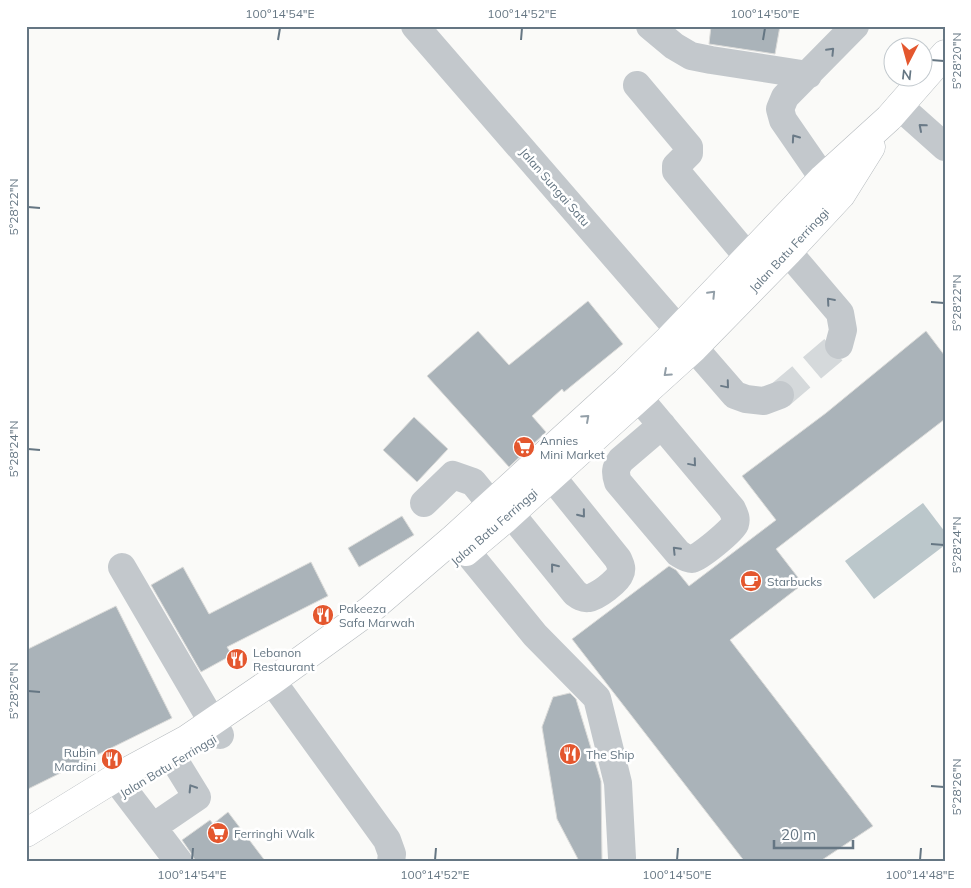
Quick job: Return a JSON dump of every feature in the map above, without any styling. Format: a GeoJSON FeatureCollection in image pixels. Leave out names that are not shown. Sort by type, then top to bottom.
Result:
{"type":"FeatureCollection","features":[{"type":"Feature","properties":{"kind":"main road","name":"Jalan Batu Ferringgi"},"geometry":{"type":"LineString","coordinates":[[501,509],[552,477],[639,398],[748,257],[823,178],[894,112],[945,54]]}},
{"type":"Feature","properties":{"kind":"main road","name":"Jalan Batu Ferringgi"},"geometry":{"type":"LineString","coordinates":[[26,833],[120,785],[176,763],[196,752],[216,729],[277,687],[374,615],[461,545],[501,509],[625,382],[686,339],[788,252],[841,195],[894,112]]}},
{"type":"Feature","properties":{"kind":"main road","name":"Jalan Batu Ferringgi"},"geometry":{"type":"LineString","coordinates":[[26,852],[187,739],[216,729]]}},
{"type":"Feature","properties":{"kind":"street","name":"Jalan Sungai Satu"},"geometry":{"type":"LineString","coordinates":[[415,26],[735,395],[746,400],[764,401],[780,395]]}},
{"type":"Feature","properties":{"kind":"street"},"geometry":{"type":"LineString","coordinates":[[650,26],[674,46],[691,56],[808,75]]}},
{"type":"Feature","properties":{"kind":"street"},"geometry":{"type":"LineString","coordinates":[[823,178],[783,120],[780,108],[785,97],[855,26]]}},
{"type":"Feature","properties":{"kind":"street"},"geometry":{"type":"LineString","coordinates":[[637,85],[689,147],[689,153],[676,166],[676,171],[748,257]]}},
{"type":"Feature","properties":{"kind":"street"},"geometry":{"type":"LineString","coordinates":[[894,112],[945,147]]}},
{"type":"Feature","properties":{"kind":"street"},"geometry":{"type":"LineString","coordinates":[[788,252],[840,313],[843,330],[839,345]]}},
{"type":"Feature","properties":{"kind":"street"},"geometry":{"type":"LineString","coordinates":[[639,398],[732,509],[735,516],[734,524],[730,531],[700,555],[693,558],[685,558],[678,553],[618,482],[615,475],[616,467],[621,460],[662,426]]}},
{"type":"Feature","properties":{"kind":"street"},"geometry":{"type":"LineString","coordinates":[[424,503],[453,475],[473,482],[501,509],[575,593],[581,597],[590,598],[597,595],[616,580],[621,574],[621,566],[618,558],[552,477]]}},
{"type":"Feature","properties":{"kind":"street"},"geometry":{"type":"LineString","coordinates":[[461,545],[535,635],[597,698],[618,783],[622,858]]}},
{"type":"Feature","properties":{"kind":"street"},"geometry":{"type":"LineString","coordinates":[[122,567],[216,729]]}},
{"type":"Feature","properties":{"kind":"street"},"geometry":{"type":"LineString","coordinates":[[277,687],[387,840],[392,854],[391,862]]}},
{"type":"Feature","properties":{"kind":"street"},"geometry":{"type":"LineString","coordinates":[[153,827],[197,797],[176,763]]}},
{"type":"Feature","properties":{"kind":"street"},"geometry":{"type":"LineString","coordinates":[[120,785],[179,862]]}},
{"type":"Feature","properties":{"kind":"shaded area"},"geometry":{"type":"Polygon","coordinates":[[[923,503],[945,532],[945,545],[874,599],[845,561],[923,503]]]}},
{"type":"Feature","properties":{"kind":"building"},"geometry":{"type":"Polygon","coordinates":[[[711,26],[780,26],[775,54],[709,44],[711,26]]]}},
{"type":"Feature","properties":{"kind":"building"},"geometry":{"type":"Polygon","coordinates":[[[588,301],[623,344],[564,392],[562,389],[532,416],[546,432],[509,467],[427,376],[478,331],[509,365],[588,301]]]}},
{"type":"Feature","properties":{"kind":"building"},"geometry":{"type":"Polygon","coordinates":[[[926,331],[945,356],[945,419],[776,549],[803,584],[730,640],[873,826],[819,862],[745,862],[572,639],[669,566],[676,570],[689,586],[776,520],[742,476],[826,413],[926,331]]]}},
{"type":"Feature","properties":{"kind":"building"},"geometry":{"type":"Polygon","coordinates":[[[414,417],[448,449],[417,482],[383,450],[414,417]]]}},
{"type":"Feature","properties":{"kind":"building"},"geometry":{"type":"Polygon","coordinates":[[[402,516],[414,535],[359,567],[348,548],[402,516]]]}},
{"type":"Feature","properties":{"kind":"building"},"geometry":{"type":"Polygon","coordinates":[[[311,562],[328,596],[227,647],[232,655],[201,672],[151,585],[183,567],[209,614],[311,562]]]}},
{"type":"Feature","properties":{"kind":"building"},"geometry":{"type":"Polygon","coordinates":[[[116,606],[172,718],[26,790],[26,650],[116,606]]]}},
{"type":"Feature","properties":{"kind":"building","name":"The Ship"},"geometry":{"type":"Polygon","coordinates":[[[570,693],[576,699],[601,781],[602,860],[579,861],[557,819],[542,727],[553,697],[570,693]]]}},
{"type":"Feature","properties":{"kind":"building","name":"Ferringhi Walk"},"geometry":{"type":"Polygon","coordinates":[[[228,812],[266,862],[196,862],[182,840],[210,820],[213,824],[228,812]]]}},
{"type":"Feature","properties":{"kind":"tunnel"},"geometry":{"type":"LineString","coordinates":[[780,395],[839,345]]}},
{"type":"Feature","properties":{"kind":"place","name":"Annies Mini Market"},"geometry":{"type":"Point","coordinates":[524,447]}},
{"type":"Feature","properties":{"kind":"place","name":"Starbucks"},"geometry":{"type":"Point","coordinates":[751,581]}},
{"type":"Feature","properties":{"kind":"place","name":"Pakeeza Safa Marwah"},"geometry":{"type":"Point","coordinates":[323,615]}},
{"type":"Feature","properties":{"kind":"place","name":"Lebanon Restaurant"},"geometry":{"type":"Point","coordinates":[237,659]}},
{"type":"Feature","properties":{"kind":"place","name":"The Ship"},"geometry":{"type":"Point","coordinates":[570,754]}},
{"type":"Feature","properties":{"kind":"place","name":"Rubin Mardini"},"geometry":{"type":"Point","coordinates":[112,759]}},
{"type":"Feature","properties":{"kind":"place","name":"Ferringhi Walk"},"geometry":{"type":"Point","coordinates":[218,833]}}]}
